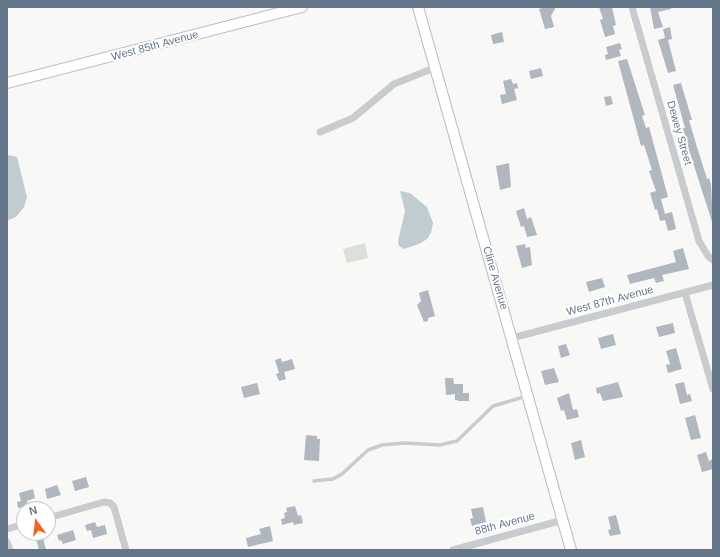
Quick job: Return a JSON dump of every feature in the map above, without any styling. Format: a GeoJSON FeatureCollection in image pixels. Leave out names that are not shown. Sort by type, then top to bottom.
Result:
{"type":"FeatureCollection","features":[{"type":"Feature","properties":{"kind":"street","name":"West 85th Avenue"},"geometry":{"type":"LineString","coordinates":[[7,83],[302,7]]}},
{"type":"Feature","properties":{"kind":"street","name":"Cline Avenue"},"geometry":{"type":"LineString","coordinates":[[418,7],[434,68],[475,203],[572,550]]}},
{"type":"Feature","properties":{"kind":"street","name":"Dewey Street"},"geometry":{"type":"LineString","coordinates":[[632,7],[699,241],[708,256],[713,260]]}},
{"type":"Feature","properties":{"kind":"street"},"geometry":{"type":"LineString","coordinates":[[320,132],[353,118],[394,84],[434,68]]}},
{"type":"Feature","properties":{"kind":"street","name":"West 87th Avenue"},"geometry":{"type":"LineString","coordinates":[[512,338],[713,285]]}},
{"type":"Feature","properties":{"kind":"street"},"geometry":{"type":"LineString","coordinates":[[685,293],[713,389]]}},
{"type":"Feature","properties":{"kind":"street"},"geometry":{"type":"LineString","coordinates":[[56,516],[104,502],[110,503],[114,507],[126,550]]}},
{"type":"Feature","properties":{"kind":"street","name":"88th Avenue"},"geometry":{"type":"LineString","coordinates":[[453,550],[563,520]]}},
{"type":"Feature","properties":{"kind":"street"},"geometry":{"type":"LineString","coordinates":[[7,542],[10,550]]}},
{"type":"Feature","properties":{"kind":"lane"},"geometry":{"type":"LineString","coordinates":[[314,481],[333,479],[342,474],[368,450],[382,445],[404,443],[440,445],[456,441],[493,406],[528,396]]}},
{"type":"Feature","properties":{"kind":"shaded area"},"geometry":{"type":"Polygon","coordinates":[[[9,155],[17,157],[27,197],[24,207],[16,217],[7,220],[7,157],[9,155]]]}},
{"type":"Feature","properties":{"kind":"shaded area"},"geometry":{"type":"Polygon","coordinates":[[[400,191],[410,193],[427,207],[433,223],[431,233],[427,239],[419,244],[404,249],[399,246],[398,241],[405,211],[400,191]]]}},
{"type":"Feature","properties":{"kind":"shaded area"},"geometry":{"type":"Polygon","coordinates":[[[365,243],[368,258],[347,263],[343,249],[365,243]]]}},
{"type":"Feature","properties":{"kind":"building"},"geometry":{"type":"Polygon","coordinates":[[[545,7],[556,7],[551,16],[554,27],[545,29],[539,9],[545,7]]]}},
{"type":"Feature","properties":{"kind":"building"},"geometry":{"type":"Polygon","coordinates":[[[599,7],[612,7],[616,25],[613,26],[615,34],[605,37],[600,20],[603,19],[599,7]]]}},
{"type":"Feature","properties":{"kind":"building"},"geometry":{"type":"Polygon","coordinates":[[[650,7],[671,7],[671,9],[658,12],[663,27],[654,29],[650,7]]]}},
{"type":"Feature","properties":{"kind":"building"},"geometry":{"type":"Polygon","coordinates":[[[670,27],[672,39],[668,40],[676,71],[668,73],[658,40],[665,38],[663,29],[670,27]]]}},
{"type":"Feature","properties":{"kind":"building"},"geometry":{"type":"Polygon","coordinates":[[[502,32],[504,42],[493,44],[491,35],[502,32]]]}},
{"type":"Feature","properties":{"kind":"building"},"geometry":{"type":"Polygon","coordinates":[[[620,43],[622,49],[619,50],[621,56],[606,60],[605,55],[608,54],[606,47],[620,43]]]}},
{"type":"Feature","properties":{"kind":"building"},"geometry":{"type":"Polygon","coordinates":[[[627,59],[645,115],[642,116],[646,128],[649,127],[668,197],[661,199],[665,214],[672,212],[676,229],[668,231],[665,220],[660,221],[657,209],[655,210],[650,193],[656,191],[649,171],[652,170],[644,145],[641,146],[618,61],[627,59]]]}},
{"type":"Feature","properties":{"kind":"building"},"geometry":{"type":"Polygon","coordinates":[[[541,68],[543,76],[531,79],[529,71],[541,68]]]}},
{"type":"Feature","properties":{"kind":"building"},"geometry":{"type":"Polygon","coordinates":[[[511,79],[513,84],[517,83],[518,88],[514,89],[517,100],[502,104],[500,95],[506,94],[503,81],[511,79]]]}},
{"type":"Feature","properties":{"kind":"building"},"geometry":{"type":"Polygon","coordinates":[[[681,83],[692,120],[689,120],[697,147],[707,179],[709,178],[711,184],[713,225],[689,150],[683,128],[685,128],[673,85],[681,83]]]}},
{"type":"Feature","properties":{"kind":"building"},"geometry":{"type":"Polygon","coordinates":[[[611,96],[613,104],[606,106],[604,97],[611,96]]]}},
{"type":"Feature","properties":{"kind":"building"},"geometry":{"type":"Polygon","coordinates":[[[509,163],[511,187],[500,190],[496,166],[509,163]]]}},
{"type":"Feature","properties":{"kind":"building"},"geometry":{"type":"Polygon","coordinates":[[[524,208],[527,219],[531,217],[537,235],[527,237],[524,226],[521,227],[516,211],[524,208]]]}},
{"type":"Feature","properties":{"kind":"building"},"geometry":{"type":"Polygon","coordinates":[[[525,244],[526,248],[530,247],[532,265],[522,268],[516,246],[525,244]]]}},
{"type":"Feature","properties":{"kind":"building"},"geometry":{"type":"Polygon","coordinates":[[[683,248],[689,269],[662,275],[664,281],[656,283],[654,278],[630,284],[627,275],[676,262],[673,251],[683,248]]]}},
{"type":"Feature","properties":{"kind":"building"},"geometry":{"type":"Polygon","coordinates":[[[602,278],[605,287],[589,292],[586,282],[602,278]]]}},
{"type":"Feature","properties":{"kind":"building"},"geometry":{"type":"Polygon","coordinates":[[[428,290],[435,316],[428,318],[428,321],[424,322],[417,305],[421,301],[419,293],[428,290]]]}},
{"type":"Feature","properties":{"kind":"building"},"geometry":{"type":"Polygon","coordinates":[[[673,323],[675,333],[659,337],[656,327],[673,323]]]}},
{"type":"Feature","properties":{"kind":"building"},"geometry":{"type":"Polygon","coordinates":[[[613,334],[616,345],[601,349],[598,338],[613,334]]]}},
{"type":"Feature","properties":{"kind":"building"},"geometry":{"type":"Polygon","coordinates":[[[566,344],[570,355],[561,358],[558,346],[566,344]]]}},
{"type":"Feature","properties":{"kind":"building"},"geometry":{"type":"Polygon","coordinates":[[[676,348],[682,369],[668,373],[666,365],[670,364],[666,351],[676,348]]]}},
{"type":"Feature","properties":{"kind":"building"},"geometry":{"type":"Polygon","coordinates":[[[281,358],[282,362],[292,359],[295,369],[284,372],[286,379],[279,381],[276,374],[279,373],[275,360],[281,358]]]}},
{"type":"Feature","properties":{"kind":"building"},"geometry":{"type":"Polygon","coordinates":[[[554,368],[559,382],[545,385],[541,371],[554,368]]]}},
{"type":"Feature","properties":{"kind":"building"},"geometry":{"type":"Polygon","coordinates":[[[445,378],[453,378],[454,384],[463,384],[463,393],[469,393],[469,401],[455,400],[455,394],[446,395],[445,378]]]}},
{"type":"Feature","properties":{"kind":"building"},"geometry":{"type":"Polygon","coordinates":[[[618,382],[623,397],[603,401],[600,393],[597,394],[596,388],[618,382]]]}},
{"type":"Feature","properties":{"kind":"building"},"geometry":{"type":"Polygon","coordinates":[[[684,382],[687,395],[690,394],[692,401],[680,404],[675,384],[684,382]]]}},
{"type":"Feature","properties":{"kind":"building"},"geometry":{"type":"Polygon","coordinates":[[[257,383],[260,394],[244,398],[241,387],[257,383]]]}},
{"type":"Feature","properties":{"kind":"building"},"geometry":{"type":"Polygon","coordinates":[[[569,393],[573,410],[577,409],[579,417],[567,420],[564,410],[561,411],[557,398],[569,393]]]}},
{"type":"Feature","properties":{"kind":"building"},"geometry":{"type":"Polygon","coordinates":[[[695,415],[701,438],[691,440],[685,418],[695,415]]]}},
{"type":"Feature","properties":{"kind":"building"},"geometry":{"type":"Polygon","coordinates":[[[306,435],[317,436],[317,439],[320,439],[319,461],[304,460],[306,435]]]}},
{"type":"Feature","properties":{"kind":"building"},"geometry":{"type":"Polygon","coordinates":[[[581,440],[585,457],[575,460],[571,443],[581,440]]]}},
{"type":"Feature","properties":{"kind":"building"},"geometry":{"type":"Polygon","coordinates":[[[706,452],[709,461],[713,459],[713,469],[702,472],[697,455],[706,452]]]}},
{"type":"Feature","properties":{"kind":"building"},"geometry":{"type":"Polygon","coordinates":[[[86,477],[89,487],[75,491],[72,481],[86,477]]]}},
{"type":"Feature","properties":{"kind":"building"},"geometry":{"type":"Polygon","coordinates":[[[57,485],[61,495],[47,499],[45,489],[57,485]]]}},
{"type":"Feature","properties":{"kind":"building"},"geometry":{"type":"Polygon","coordinates":[[[33,489],[35,498],[27,501],[21,501],[19,493],[33,489]]]}},
{"type":"Feature","properties":{"kind":"building"},"geometry":{"type":"Polygon","coordinates":[[[295,506],[298,516],[301,515],[303,523],[294,525],[293,522],[282,525],[281,519],[285,518],[284,513],[287,512],[286,508],[295,506]]]}},
{"type":"Feature","properties":{"kind":"building"},"geometry":{"type":"Polygon","coordinates":[[[483,507],[486,522],[472,526],[470,519],[473,518],[471,509],[483,507]]]}},
{"type":"Feature","properties":{"kind":"building"},"geometry":{"type":"Polygon","coordinates":[[[616,515],[621,534],[610,536],[608,530],[611,529],[608,517],[616,515]]]}},
{"type":"Feature","properties":{"kind":"building"},"geometry":{"type":"Polygon","coordinates":[[[95,522],[97,527],[105,525],[107,534],[93,538],[91,530],[87,531],[85,525],[95,522]]]}},
{"type":"Feature","properties":{"kind":"building"},"geometry":{"type":"Polygon","coordinates":[[[270,526],[273,541],[248,547],[246,538],[261,534],[259,529],[270,526]]]}},
{"type":"Feature","properties":{"kind":"building"},"geometry":{"type":"Polygon","coordinates":[[[73,530],[76,540],[63,544],[61,540],[59,541],[57,535],[73,530]]]}},
{"type":"Feature","properties":{"kind":"building"},"geometry":{"type":"Polygon","coordinates":[[[37,541],[44,541],[46,550],[39,550],[37,541]]]}}]}
